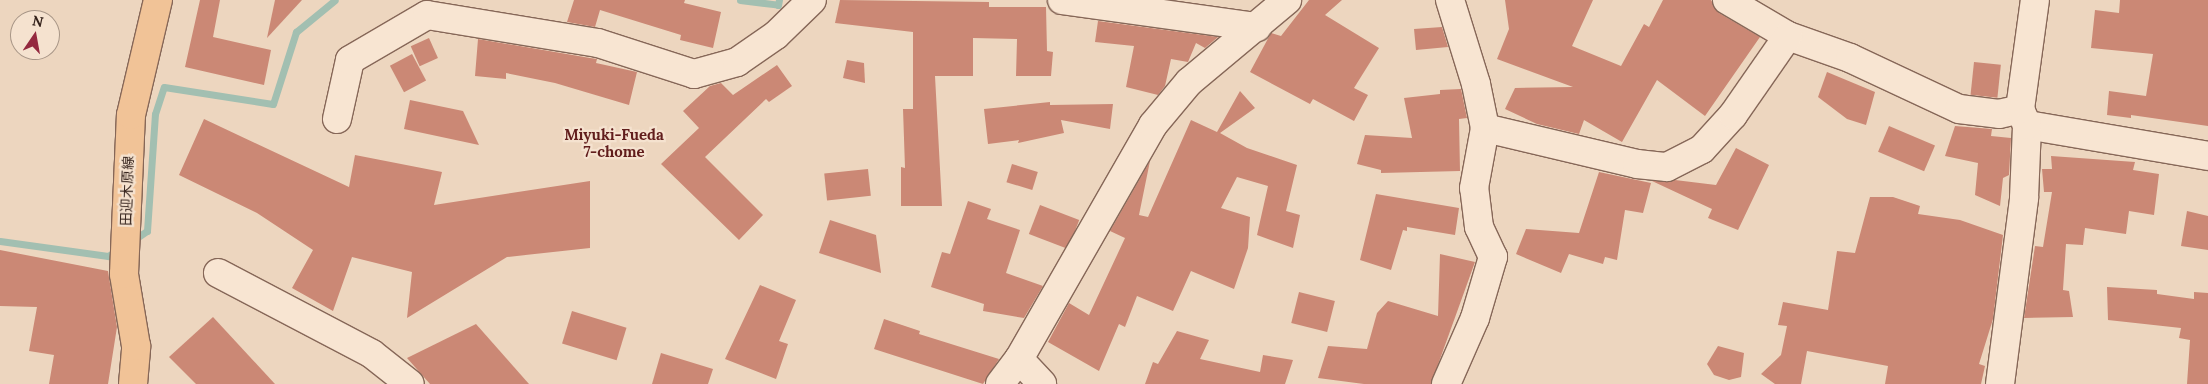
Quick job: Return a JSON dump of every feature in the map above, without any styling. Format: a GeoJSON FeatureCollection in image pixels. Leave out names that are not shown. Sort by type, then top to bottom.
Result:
{"type":"FeatureCollection","features":[{"type":"Feature","properties":{"kind":"main road","name":"田迎木原線"},"geometry":{"type":"LineString","coordinates":[[133,384],[136,346],[124,274],[131,115],[158,0]]}},
{"type":"Feature","properties":{"kind":"street"},"geometry":{"type":"LineString","coordinates":[[337,119],[350,60],[427,15],[598,43],[694,74],[737,62],[776,35],[812,0]]}},
{"type":"Feature","properties":{"kind":"street"},"geometry":{"type":"LineString","coordinates":[[1062,0],[1256,27]]}},
{"type":"Feature","properties":{"kind":"street"},"geometry":{"type":"LineString","coordinates":[[1000,384],[1019,358],[1153,124],[1189,82],[1287,0]]}},
{"type":"Feature","properties":{"kind":"street"},"geometry":{"type":"LineString","coordinates":[[1446,384],[1474,318],[1493,257],[1479,227],[1474,188],[1485,128],[1476,84],[1450,0]]}},
{"type":"Feature","properties":{"kind":"street"},"geometry":{"type":"LineString","coordinates":[[1727,0],[1788,36],[1850,58],[1959,109],[2023,117],[2208,156]]}},
{"type":"Feature","properties":{"kind":"street"},"geometry":{"type":"LineString","coordinates":[[2000,384],[2024,198],[2023,117],[2035,0]]}},
{"type":"Feature","properties":{"kind":"street"},"geometry":{"type":"LineString","coordinates":[[1485,128],[1637,164],[1666,167],[1702,149],[1733,115],[1788,36]]}},
{"type":"Feature","properties":{"kind":"street"},"geometry":{"type":"LineString","coordinates":[[218,273],[372,354],[410,384]]}},
{"type":"Feature","properties":{"kind":"street"},"geometry":{"type":"LineString","coordinates":[[1019,358],[1042,384]]}},
{"type":"Feature","properties":{"kind":"building"},"geometry":{"type":"Polygon","coordinates":[[[200,0],[220,0],[213,37],[271,50],[264,85],[185,67],[200,0]]]}},
{"type":"Feature","properties":{"kind":"building"},"geometry":{"type":"Polygon","coordinates":[[[275,0],[302,0],[267,38],[275,0]]]}},
{"type":"Feature","properties":{"kind":"building"},"geometry":{"type":"Polygon","coordinates":[[[574,0],[685,0],[684,3],[721,12],[713,48],[680,40],[681,35],[600,10],[595,27],[567,22],[574,0]]]}},
{"type":"Feature","properties":{"kind":"building"},"geometry":{"type":"Polygon","coordinates":[[[840,0],[989,2],[989,7],[1046,7],[1047,51],[1053,52],[1051,76],[1016,76],[1017,39],[973,38],[973,76],[935,76],[942,206],[901,206],[901,167],[905,168],[903,109],[913,109],[913,32],[835,23],[840,0]]]}},
{"type":"Feature","properties":{"kind":"building"},"geometry":{"type":"Polygon","coordinates":[[[1309,0],[1342,0],[1325,15],[1379,48],[1354,88],[1368,95],[1354,121],[1313,99],[1310,104],[1250,72],[1271,33],[1281,36],[1309,0]]]}},
{"type":"Feature","properties":{"kind":"building"},"geometry":{"type":"Polygon","coordinates":[[[1505,0],[1593,0],[1572,46],[1621,66],[1644,24],[1649,27],[1663,0],[1711,0],[1719,13],[1760,37],[1705,116],[1657,80],[1622,142],[1584,120],[1579,134],[1537,124],[1505,109],[1515,88],[1573,87],[1497,59],[1509,29],[1505,0]]]}},
{"type":"Feature","properties":{"kind":"building"},"geometry":{"type":"Polygon","coordinates":[[[2120,0],[2208,0],[2208,126],[2131,115],[2131,118],[2107,115],[2109,91],[2146,96],[2153,54],[2091,48],[2095,10],[2119,13],[2120,0]]]}},
{"type":"Feature","properties":{"kind":"building"},"geometry":{"type":"Polygon","coordinates":[[[1098,21],[1218,37],[1205,48],[1196,43],[1188,62],[1171,59],[1165,86],[1158,95],[1126,87],[1134,46],[1095,42],[1098,21]]]}},
{"type":"Feature","properties":{"kind":"building"},"geometry":{"type":"Polygon","coordinates":[[[1442,27],[1448,47],[1416,50],[1414,29],[1442,27]]]}},
{"type":"Feature","properties":{"kind":"building"},"geometry":{"type":"Polygon","coordinates":[[[429,38],[438,58],[420,66],[411,46],[429,38]]]}},
{"type":"Feature","properties":{"kind":"building"},"geometry":{"type":"Polygon","coordinates":[[[478,39],[597,59],[596,63],[637,72],[629,105],[555,83],[506,73],[506,79],[475,76],[478,39]]]}},
{"type":"Feature","properties":{"kind":"building"},"geometry":{"type":"Polygon","coordinates":[[[412,54],[426,80],[404,92],[390,66],[412,54]]]}},
{"type":"Feature","properties":{"kind":"building"},"geometry":{"type":"Polygon","coordinates":[[[847,60],[864,63],[865,83],[843,78],[847,60]]]}},
{"type":"Feature","properties":{"kind":"building"},"geometry":{"type":"Polygon","coordinates":[[[1974,62],[2001,65],[1997,98],[1971,95],[1974,62]]]}},
{"type":"Feature","properties":{"kind":"building"},"geometry":{"type":"Polygon","coordinates":[[[777,65],[792,86],[769,102],[766,99],[705,157],[763,215],[739,240],[661,164],[699,128],[683,111],[710,86],[721,83],[733,95],[777,65]]]}},
{"type":"Feature","properties":{"kind":"building"},"geometry":{"type":"Polygon","coordinates":[[[1827,72],[1875,92],[1866,125],[1847,119],[1818,97],[1827,72]]]}},
{"type":"Feature","properties":{"kind":"building"},"geometry":{"type":"Polygon","coordinates":[[[1461,89],[1467,118],[1459,119],[1460,171],[1381,173],[1381,170],[1357,164],[1365,135],[1412,138],[1404,98],[1440,94],[1440,90],[1461,89]]]}},
{"type":"Feature","properties":{"kind":"building"},"geometry":{"type":"Polygon","coordinates":[[[1240,91],[1255,108],[1220,133],[1247,148],[1297,165],[1286,211],[1300,215],[1293,248],[1257,235],[1268,186],[1237,177],[1221,208],[1250,217],[1248,248],[1234,289],[1191,271],[1173,311],[1137,296],[1125,327],[1119,324],[1099,371],[1048,342],[1069,303],[1089,315],[1125,238],[1110,231],[1150,161],[1139,215],[1148,217],[1191,120],[1217,132],[1240,91]]]}},
{"type":"Feature","properties":{"kind":"building"},"geometry":{"type":"Polygon","coordinates":[[[410,100],[463,111],[479,145],[404,129],[410,100]]]}},
{"type":"Feature","properties":{"kind":"building"},"geometry":{"type":"Polygon","coordinates":[[[1050,102],[1050,105],[1113,104],[1110,129],[1061,120],[1064,133],[1018,143],[1019,140],[988,144],[984,109],[1050,102]]]}},
{"type":"Feature","properties":{"kind":"building"},"geometry":{"type":"Polygon","coordinates":[[[204,119],[349,187],[355,155],[442,172],[434,205],[590,181],[590,248],[507,257],[407,318],[412,272],[352,257],[333,311],[292,288],[313,250],[257,213],[179,175],[204,119]]]}},
{"type":"Feature","properties":{"kind":"building"},"geometry":{"type":"Polygon","coordinates":[[[1889,126],[1935,146],[1924,171],[1878,152],[1889,126]]]}},
{"type":"Feature","properties":{"kind":"building"},"geometry":{"type":"Polygon","coordinates":[[[1955,126],[1992,129],[1991,136],[2011,138],[2009,175],[2003,178],[2000,206],[1975,195],[1978,163],[1945,156],[1955,126]]]}},
{"type":"Feature","properties":{"kind":"building"},"geometry":{"type":"Polygon","coordinates":[[[1736,148],[1769,165],[1738,230],[1708,218],[1712,209],[1652,181],[1675,180],[1716,185],[1736,148]]]}},
{"type":"Feature","properties":{"kind":"building"},"geometry":{"type":"Polygon","coordinates":[[[2051,156],[2135,162],[2133,170],[2159,174],[2154,215],[2129,211],[2126,234],[2085,228],[2083,245],[2066,244],[2063,290],[2069,291],[2073,317],[2024,318],[2035,246],[2043,247],[2052,192],[2044,192],[2042,169],[2052,169],[2051,156]]]}},
{"type":"Feature","properties":{"kind":"building"},"geometry":{"type":"Polygon","coordinates":[[[1012,164],[1038,172],[1032,190],[1006,182],[1012,164]]]}},
{"type":"Feature","properties":{"kind":"building"},"geometry":{"type":"Polygon","coordinates":[[[868,169],[871,196],[827,200],[824,174],[868,169]]]}},
{"type":"Feature","properties":{"kind":"building"},"geometry":{"type":"Polygon","coordinates":[[[1599,172],[1651,183],[1643,213],[1625,210],[1617,260],[1605,257],[1603,264],[1569,254],[1561,273],[1516,254],[1526,229],[1579,233],[1599,172]]]}},
{"type":"Feature","properties":{"kind":"building"},"geometry":{"type":"Polygon","coordinates":[[[1376,194],[1459,208],[1455,235],[1407,227],[1407,231],[1403,230],[1391,270],[1360,260],[1376,194]]]}},
{"type":"Feature","properties":{"kind":"building"},"geometry":{"type":"Polygon","coordinates":[[[1870,197],[1893,197],[1920,206],[1918,214],[1960,220],[2003,235],[1993,319],[1979,364],[1985,366],[1981,384],[1885,384],[1888,366],[1807,351],[1801,384],[1775,384],[1761,374],[1781,355],[1787,326],[1778,325],[1783,302],[1828,310],[1837,251],[1855,253],[1870,197]]]}},
{"type":"Feature","properties":{"kind":"building"},"geometry":{"type":"Polygon","coordinates":[[[968,201],[991,209],[987,219],[1020,230],[1006,273],[1043,286],[1024,318],[983,311],[984,304],[931,287],[942,252],[950,254],[968,201]]]}},
{"type":"Feature","properties":{"kind":"building"},"geometry":{"type":"Polygon","coordinates":[[[1040,205],[1079,220],[1068,249],[1029,234],[1040,205]]]}},
{"type":"Feature","properties":{"kind":"building"},"geometry":{"type":"Polygon","coordinates":[[[2187,211],[2208,216],[2208,250],[2181,246],[2187,211]]]}},
{"type":"Feature","properties":{"kind":"building"},"geometry":{"type":"Polygon","coordinates":[[[830,220],[876,235],[881,273],[819,253],[830,220]]]}},
{"type":"Feature","properties":{"kind":"building"},"geometry":{"type":"Polygon","coordinates":[[[0,250],[108,271],[117,327],[108,384],[49,384],[54,355],[29,351],[37,307],[0,306],[0,250]]]}},
{"type":"Feature","properties":{"kind":"building"},"geometry":{"type":"Polygon","coordinates":[[[1440,254],[1475,262],[1431,384],[1364,384],[1318,378],[1328,346],[1367,349],[1377,313],[1388,301],[1438,316],[1440,254]]]}},
{"type":"Feature","properties":{"kind":"building"},"geometry":{"type":"Polygon","coordinates":[[[760,285],[796,300],[779,341],[788,344],[776,379],[725,359],[760,285]]]}},
{"type":"Feature","properties":{"kind":"building"},"geometry":{"type":"Polygon","coordinates":[[[2107,287],[2157,290],[2157,294],[2194,299],[2194,292],[2208,293],[2208,384],[2187,384],[2190,340],[2179,338],[2181,328],[2108,320],[2107,287]]]}},
{"type":"Feature","properties":{"kind":"building"},"geometry":{"type":"Polygon","coordinates":[[[1299,292],[1335,301],[1327,332],[1291,323],[1299,292]]]}},
{"type":"Feature","properties":{"kind":"building"},"geometry":{"type":"Polygon","coordinates":[[[572,311],[627,328],[617,360],[562,344],[572,311]]]}},
{"type":"Feature","properties":{"kind":"building"},"geometry":{"type":"Polygon","coordinates":[[[213,317],[275,384],[196,384],[169,357],[213,317]]]}},
{"type":"Feature","properties":{"kind":"building"},"geometry":{"type":"Polygon","coordinates":[[[884,319],[920,331],[919,334],[999,359],[983,384],[874,349],[884,319]]]}},
{"type":"Feature","properties":{"kind":"building"},"geometry":{"type":"Polygon","coordinates":[[[476,324],[529,384],[430,384],[407,358],[476,324]]]}},
{"type":"Feature","properties":{"kind":"building"},"geometry":{"type":"Polygon","coordinates":[[[1177,331],[1209,340],[1200,359],[1260,372],[1263,355],[1293,360],[1285,384],[1145,384],[1153,362],[1158,364],[1177,331]]]}},
{"type":"Feature","properties":{"kind":"building"},"geometry":{"type":"Polygon","coordinates":[[[1718,346],[1744,353],[1741,377],[1729,380],[1714,375],[1707,364],[1718,346]]]}},
{"type":"Feature","properties":{"kind":"building"},"geometry":{"type":"Polygon","coordinates":[[[661,353],[713,369],[708,384],[652,384],[661,353]]]}},
{"type":"Feature","properties":{"kind":"waterway"},"geometry":{"type":"LineString","coordinates":[[132,241],[147,231],[155,114],[164,87],[273,104],[296,32],[335,0]]}},
{"type":"Feature","properties":{"kind":"waterway"},"geometry":{"type":"LineString","coordinates":[[740,0],[778,5],[779,0]]}},
{"type":"Feature","properties":{"kind":"waterway"},"geometry":{"type":"LineString","coordinates":[[0,241],[108,256],[119,249]]}},
{"type":"Feature","properties":{"kind":"district","name":"Miyuki-Fueda 7-chome"},"geometry":{"type":"Point","coordinates":[614,142]}}]}
